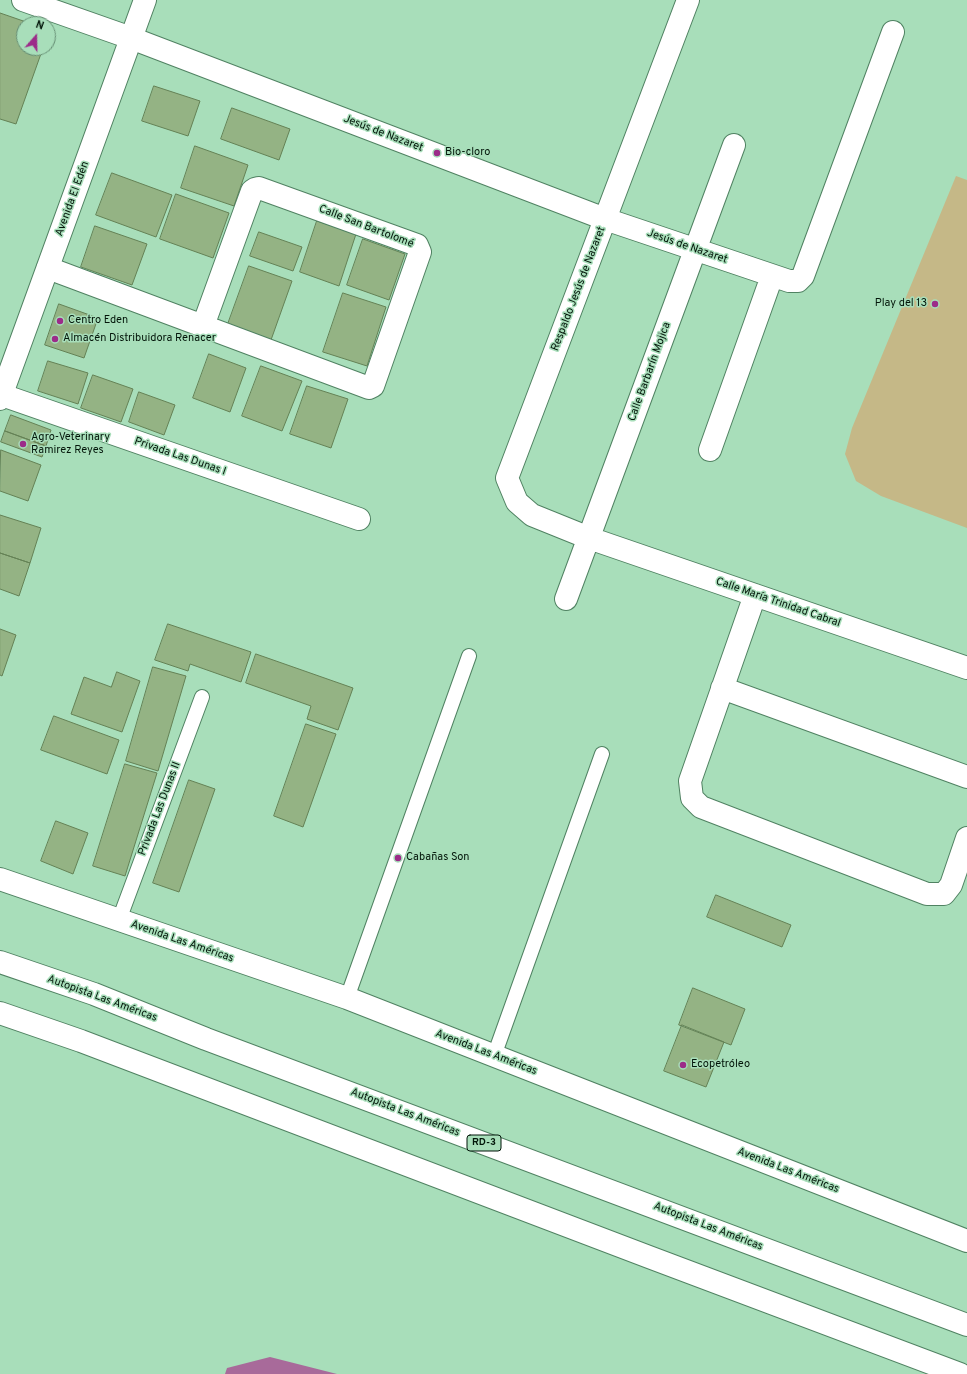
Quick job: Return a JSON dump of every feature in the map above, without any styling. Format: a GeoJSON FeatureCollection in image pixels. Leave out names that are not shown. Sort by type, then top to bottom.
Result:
{"type":"FeatureCollection","features":[{"type":"Feature","properties":{"kind":"main road","name":"Jesús de Nazaret"},"geometry":{"type":"LineString","coordinates":[[23,0],[131,38],[605,219],[781,279]]}},
{"type":"Feature","properties":{"kind":"main road","name":"Avenida El Edén"},"geometry":{"type":"LineString","coordinates":[[1,397],[145,0]]}},
{"type":"Feature","properties":{"kind":"main road","name":"Respaldo Jesús de Nazaret"},"geometry":{"type":"LineString","coordinates":[[589,538],[532,515],[517,502],[507,478],[688,0]]}},
{"type":"Feature","properties":{"kind":"main road"},"geometry":{"type":"LineString","coordinates":[[710,450],[781,279],[798,281],[803,276],[892,32]]}},
{"type":"Feature","properties":{"kind":"main road","name":"Calle Barbarín Mojica"},"geometry":{"type":"LineString","coordinates":[[566,598],[734,145]]}},
{"type":"Feature","properties":{"kind":"main road","name":"Calle San Bartolomé"},"geometry":{"type":"LineString","coordinates":[[48,268],[203,326],[369,388],[371,388],[373,386],[420,252],[419,247],[417,245],[255,188],[252,191],[203,326]]}},
{"type":"Feature","properties":{"kind":"main road","name":"Privada Las Dunas I"},"geometry":{"type":"LineString","coordinates":[[1,397],[359,519]]}},
{"type":"Feature","properties":{"kind":"main road","name":"Calle María Trinidad Cabral"},"geometry":{"type":"LineString","coordinates":[[589,538],[967,668]]}},
{"type":"Feature","properties":{"kind":"main road"},"geometry":{"type":"LineString","coordinates":[[755,595],[690,781],[692,798],[701,807],[927,894],[944,894],[951,885],[967,838]]}},
{"type":"Feature","properties":{"kind":"main road"},"geometry":{"type":"LineString","coordinates":[[722,688],[967,777]]}},
{"type":"Feature","properties":{"kind":"main road","name":"Avenida Las Américas"},"geometry":{"type":"LineString","coordinates":[[0,879],[347,998],[967,1241]]}},
{"type":"Feature","properties":{"kind":"main road","name":"Autopista Las Américas"},"geometry":{"type":"LineString","coordinates":[[0,962],[94,994],[206,1039],[967,1325]]}},
{"type":"Feature","properties":{"kind":"main road"},"geometry":{"type":"LineString","coordinates":[[0,1013],[81,1041],[960,1374]]}},
{"type":"Feature","properties":{"kind":"lane"},"geometry":{"type":"LineString","coordinates":[[347,998],[469,656]]}},
{"type":"Feature","properties":{"kind":"lane","name":"Privada Las Dunas II"},"geometry":{"type":"LineString","coordinates":[[119,920],[202,697]]}},
{"type":"Feature","properties":{"kind":"lane"},"geometry":{"type":"LineString","coordinates":[[494,1056],[602,754]]}},
{"type":"Feature","properties":{"kind":"shaded area","name":"Play del 13"},"geometry":{"type":"Polygon","coordinates":[[[956,176],[967,180],[967,528],[881,496],[856,481],[845,454],[852,428],[956,176]]]}},
{"type":"Feature","properties":{"kind":"shaded area"},"geometry":{"type":"Polygon","coordinates":[[[270,1357],[337,1374],[225,1374],[227,1368],[270,1357]]]}},
{"type":"Feature","properties":{"kind":"building"},"geometry":{"type":"Polygon","coordinates":[[[0,13],[16,18],[16,56],[40,56],[16,124],[0,119],[0,13]]]}},
{"type":"Feature","properties":{"kind":"building"},"geometry":{"type":"Polygon","coordinates":[[[154,86],[200,101],[188,136],[142,121],[154,86]]]}},
{"type":"Feature","properties":{"kind":"building"},"geometry":{"type":"Polygon","coordinates":[[[232,108],[290,129],[279,160],[221,139],[232,108]]]}},
{"type":"Feature","properties":{"kind":"building"},"geometry":{"type":"Polygon","coordinates":[[[195,146],[248,165],[234,206],[181,188],[195,146]]]}},
{"type":"Feature","properties":{"kind":"building"},"geometry":{"type":"Polygon","coordinates":[[[112,173],[172,195],[156,237],[96,215],[112,173]]]}},
{"type":"Feature","properties":{"kind":"building"},"geometry":{"type":"Polygon","coordinates":[[[176,194],[229,213],[213,258],[160,239],[176,194]]]}},
{"type":"Feature","properties":{"kind":"building"},"geometry":{"type":"Polygon","coordinates":[[[317,221],[356,234],[339,286],[300,272],[317,221]]]}},
{"type":"Feature","properties":{"kind":"building"},"geometry":{"type":"Polygon","coordinates":[[[95,226],[147,244],[132,285],[81,267],[95,226]]]}},
{"type":"Feature","properties":{"kind":"building"},"geometry":{"type":"Polygon","coordinates":[[[259,232],[302,247],[293,271],[250,256],[259,232]]]}},
{"type":"Feature","properties":{"kind":"building"},"geometry":{"type":"Polygon","coordinates":[[[363,239],[405,254],[389,300],[347,285],[363,239]]]}},
{"type":"Feature","properties":{"kind":"building"},"geometry":{"type":"Polygon","coordinates":[[[249,266],[292,281],[271,340],[228,324],[249,266]]]}},
{"type":"Feature","properties":{"kind":"building"},"geometry":{"type":"Polygon","coordinates":[[[343,293],[386,307],[367,366],[323,352],[343,293]]]}},
{"type":"Feature","properties":{"kind":"building"},"geometry":{"type":"Polygon","coordinates":[[[59,304],[98,318],[84,358],[45,345],[59,304]]]}},
{"type":"Feature","properties":{"kind":"building"},"geometry":{"type":"Polygon","coordinates":[[[209,354],[246,368],[230,412],[193,398],[209,354]]]}},
{"type":"Feature","properties":{"kind":"building"},"geometry":{"type":"Polygon","coordinates":[[[48,361],[88,373],[78,404],[38,391],[48,361]]]}},
{"type":"Feature","properties":{"kind":"building"},"geometry":{"type":"Polygon","coordinates":[[[261,366],[302,381],[282,431],[242,416],[261,366]]]}},
{"type":"Feature","properties":{"kind":"building"},"geometry":{"type":"Polygon","coordinates":[[[93,375],[133,389],[121,422],[81,408],[93,375]]]}},
{"type":"Feature","properties":{"kind":"building"},"geometry":{"type":"Polygon","coordinates":[[[307,386],[348,399],[331,448],[290,434],[307,386]]]}},
{"type":"Feature","properties":{"kind":"building"},"geometry":{"type":"Polygon","coordinates":[[[139,392],[175,405],[164,435],[129,422],[139,392]]]}},
{"type":"Feature","properties":{"kind":"building"},"geometry":{"type":"Polygon","coordinates":[[[11,415],[51,430],[46,446],[5,431],[11,415]]]}},
{"type":"Feature","properties":{"kind":"building","name":"Agro-Veterinary Ramirez Reyes"},"geometry":{"type":"Polygon","coordinates":[[[5,431],[46,446],[42,457],[1,442],[5,431]]]}},
{"type":"Feature","properties":{"kind":"building"},"geometry":{"type":"Polygon","coordinates":[[[1,450],[41,465],[28,501],[0,491],[1,450]]]}},
{"type":"Feature","properties":{"kind":"building"},"geometry":{"type":"Polygon","coordinates":[[[0,515],[41,528],[30,563],[0,553],[0,515]]]}},
{"type":"Feature","properties":{"kind":"building"},"geometry":{"type":"Polygon","coordinates":[[[0,553],[30,563],[19,596],[0,589],[0,553]]]}},
{"type":"Feature","properties":{"kind":"building"},"geometry":{"type":"Polygon","coordinates":[[[168,624],[251,652],[241,682],[190,664],[188,671],[155,660],[168,624]]]}},
{"type":"Feature","properties":{"kind":"building"},"geometry":{"type":"Polygon","coordinates":[[[0,629],[16,635],[2,676],[0,675],[0,629]]]}},
{"type":"Feature","properties":{"kind":"building"},"geometry":{"type":"Polygon","coordinates":[[[256,654],[353,688],[338,730],[307,719],[311,706],[246,683],[256,654]]]}},
{"type":"Feature","properties":{"kind":"building"},"geometry":{"type":"Polygon","coordinates":[[[153,667],[186,676],[158,771],[126,761],[153,667]]]}},
{"type":"Feature","properties":{"kind":"building"},"geometry":{"type":"Polygon","coordinates":[[[117,672],[140,681],[122,732],[71,714],[84,677],[111,687],[117,672]]]}},
{"type":"Feature","properties":{"kind":"building"},"geometry":{"type":"Polygon","coordinates":[[[54,716],[119,740],[107,774],[41,750],[54,716]]]}},
{"type":"Feature","properties":{"kind":"building"},"geometry":{"type":"Polygon","coordinates":[[[306,724],[336,734],[303,827],[274,816],[306,724]]]}},
{"type":"Feature","properties":{"kind":"building"},"geometry":{"type":"Polygon","coordinates":[[[125,764],[157,773],[125,876],[93,866],[125,764]]]}},
{"type":"Feature","properties":{"kind":"building"},"geometry":{"type":"Polygon","coordinates":[[[189,780],[215,789],[179,892],[153,883],[189,780]]]}},
{"type":"Feature","properties":{"kind":"building"},"geometry":{"type":"Polygon","coordinates":[[[56,821],[88,833],[73,874],[41,861],[56,821]]]}},
{"type":"Feature","properties":{"kind":"building"},"geometry":{"type":"Polygon","coordinates":[[[716,895],[791,925],[782,947],[707,917],[716,895]]]}},
{"type":"Feature","properties":{"kind":"building"},"geometry":{"type":"Polygon","coordinates":[[[693,988],[745,1009],[731,1045],[679,1025],[693,988]]]}},
{"type":"Feature","properties":{"kind":"building"},"geometry":{"type":"Polygon","coordinates":[[[682,1025],[724,1042],[706,1087],[664,1071],[682,1025]]]}},
{"type":"Feature","properties":{"kind":"place","name":"Bio-cloro"},"geometry":{"type":"Point","coordinates":[437,153]}},
{"type":"Feature","properties":{"kind":"place","name":"Play del 13"},"geometry":{"type":"Point","coordinates":[935,304]}},
{"type":"Feature","properties":{"kind":"place","name":"Centro Eden"},"geometry":{"type":"Point","coordinates":[60,321]}},
{"type":"Feature","properties":{"kind":"place","name":"Almacén Distribuidora Renacer"},"geometry":{"type":"Point","coordinates":[55,339]}},
{"type":"Feature","properties":{"kind":"place","name":"Agro-Veterinary Ramirez Reyes"},"geometry":{"type":"Point","coordinates":[23,444]}},
{"type":"Feature","properties":{"kind":"place","name":"Cabañas Son"},"geometry":{"type":"Point","coordinates":[398,858]}},
{"type":"Feature","properties":{"kind":"place","name":"Ecopetróleo"},"geometry":{"type":"Point","coordinates":[683,1065]}}]}
